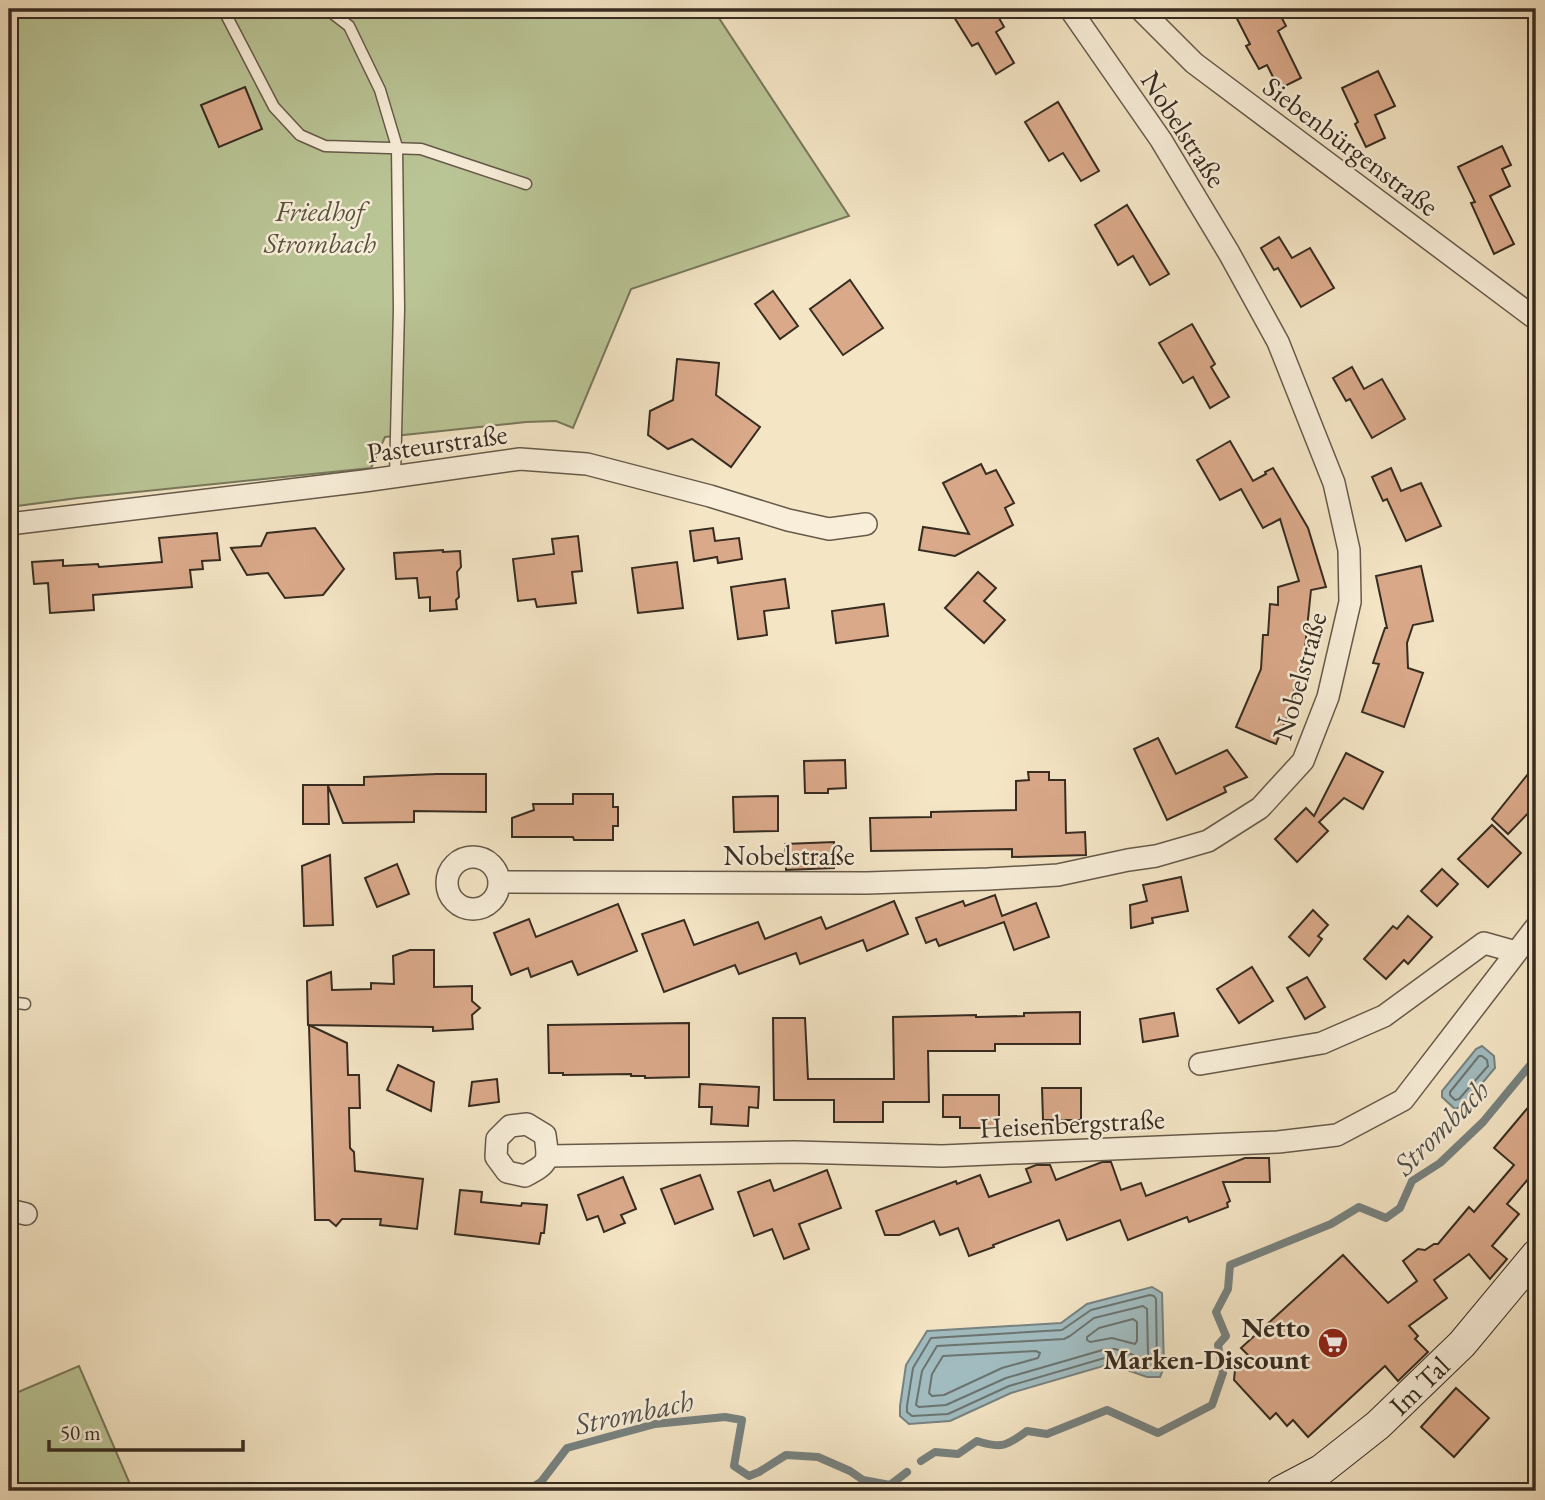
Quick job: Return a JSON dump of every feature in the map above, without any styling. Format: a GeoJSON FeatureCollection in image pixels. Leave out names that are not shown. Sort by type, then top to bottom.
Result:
{"type":"FeatureCollection","features":[{"type":"Feature","properties":{"kind":"main road","name":"Im Tal"},"geometry":{"type":"LineString","coordinates":[[1280,1491],[1321,1469],[1378,1425],[1462,1344],[1536,1255]]}},
{"type":"Feature","properties":{"kind":"street","name":"Nobelstraße"},"geometry":{"type":"LineString","coordinates":[[500,882],[867,883],[1058,875],[1156,856],[1208,841],[1260,808],[1303,761],[1328,697],[1350,602],[1349,550],[1334,483],[1278,342],[1229,253],[1161,141],[1070,9]]}},
{"type":"Feature","properties":{"kind":"street","name":"Siebenbürgenstraße"},"geometry":{"type":"LineString","coordinates":[[1140,9],[1194,63],[1536,319]]}},
{"type":"Feature","properties":{"kind":"street","name":"Pasteurstraße"},"geometry":{"type":"LineString","coordinates":[[9,524],[520,459],[587,464],[829,529],[866,524]]}},
{"type":"Feature","properties":{"kind":"street","name":"Heisenbergstraße"},"geometry":{"type":"LineString","coordinates":[[548,1156],[795,1152],[942,1156],[1278,1142],[1337,1135],[1403,1100],[1536,927]]}},
{"type":"Feature","properties":{"kind":"street"},"geometry":{"type":"LineString","coordinates":[[1200,1064],[1322,1043],[1384,1016],[1484,943],[1516,952]]}},
{"type":"Feature","properties":{"kind":"lane"},"geometry":{"type":"LineString","coordinates":[[223,9],[274,107],[300,135],[325,146],[421,149],[526,184]]}},
{"type":"Feature","properties":{"kind":"lane"},"geometry":{"type":"LineString","coordinates":[[327,9],[349,26],[380,90],[397,147],[399,309],[395,477]]}},
{"type":"Feature","properties":{"kind":"lane"},"geometry":{"type":"LineString","coordinates":[[9,1002],[25,1004]]}},
{"type":"Feature","properties":{"kind":"green space","name":"Friedhof Strombach"},"geometry":{"type":"Polygon","coordinates":[[[9,9],[713,9],[849,216],[631,289],[573,428],[556,421],[526,422],[385,437],[371,468],[9,507],[9,9]]]}},
{"type":"Feature","properties":{"kind":"green space"},"geometry":{"type":"Polygon","coordinates":[[[79,1366],[133,1491],[9,1491],[9,1396],[79,1366]]]}},
{"type":"Feature","properties":{"kind":"water"},"geometry":{"type":"Polygon","coordinates":[[[1482,1046],[1494,1056],[1495,1068],[1463,1106],[1455,1109],[1442,1097],[1442,1091],[1476,1049],[1482,1046]]]}},
{"type":"Feature","properties":{"kind":"water"},"geometry":{"type":"Polygon","coordinates":[[[1152,1287],[1162,1293],[1164,1367],[1160,1377],[1147,1377],[1110,1364],[1011,1393],[950,1421],[909,1424],[900,1416],[906,1365],[927,1331],[1061,1323],[1087,1304],[1152,1287]]]}},
{"type":"Feature","properties":{"kind":"building"},"geometry":{"type":"Polygon","coordinates":[[[949,9],[994,9],[1004,27],[996,32],[1014,63],[996,74],[978,43],[972,46],[949,9]]]}},
{"type":"Feature","properties":{"kind":"building"},"geometry":{"type":"Polygon","coordinates":[[[1232,9],[1277,9],[1286,26],[1278,31],[1301,78],[1279,89],[1267,65],[1259,69],[1246,46],[1250,44],[1232,9]]]}},
{"type":"Feature","properties":{"kind":"building"},"geometry":{"type":"Polygon","coordinates":[[[1378,71],[1395,106],[1375,115],[1385,138],[1366,147],[1342,88],[1378,71]]]}},
{"type":"Feature","properties":{"kind":"building"},"geometry":{"type":"Polygon","coordinates":[[[245,87],[262,129],[219,147],[201,105],[245,87]]]}},
{"type":"Feature","properties":{"kind":"building"},"geometry":{"type":"Polygon","coordinates":[[[1058,102],[1099,171],[1081,181],[1063,153],[1049,161],[1025,122],[1058,102]]]}},
{"type":"Feature","properties":{"kind":"building"},"geometry":{"type":"Polygon","coordinates":[[[1502,146],[1511,165],[1502,169],[1510,186],[1490,196],[1514,244],[1494,254],[1471,203],[1475,202],[1458,167],[1502,146]]]}},
{"type":"Feature","properties":{"kind":"building"},"geometry":{"type":"Polygon","coordinates":[[[1127,205],[1169,274],[1150,285],[1133,256],[1118,265],[1095,225],[1127,205]]]}},
{"type":"Feature","properties":{"kind":"building"},"geometry":{"type":"Polygon","coordinates":[[[1279,237],[1292,258],[1310,248],[1334,288],[1301,307],[1278,268],[1274,270],[1261,248],[1279,237]]]}},
{"type":"Feature","properties":{"kind":"building"},"geometry":{"type":"Polygon","coordinates":[[[850,280],[883,328],[843,355],[810,309],[850,280]]]}},
{"type":"Feature","properties":{"kind":"building"},"geometry":{"type":"Polygon","coordinates":[[[773,291],[798,326],[780,339],[755,304],[773,291]]]}},
{"type":"Feature","properties":{"kind":"building"},"geometry":{"type":"Polygon","coordinates":[[[1192,324],[1215,364],[1211,367],[1229,397],[1210,408],[1193,377],[1183,383],[1159,343],[1192,324]]]}},
{"type":"Feature","properties":{"kind":"building"},"geometry":{"type":"Polygon","coordinates":[[[677,359],[719,363],[716,395],[760,427],[731,467],[692,439],[668,449],[648,435],[650,411],[673,400],[677,359]]]}},
{"type":"Feature","properties":{"kind":"building"},"geometry":{"type":"Polygon","coordinates":[[[1352,367],[1364,389],[1382,379],[1405,419],[1372,438],[1350,399],[1346,401],[1333,378],[1352,367]]]}},
{"type":"Feature","properties":{"kind":"building"},"geometry":{"type":"Polygon","coordinates":[[[1230,441],[1253,481],[1273,468],[1308,528],[1326,587],[1311,590],[1303,667],[1292,696],[1295,697],[1276,744],[1236,727],[1261,669],[1263,635],[1268,635],[1270,604],[1278,605],[1278,587],[1299,581],[1280,519],[1263,528],[1241,489],[1220,500],[1197,460],[1230,441]]]}},
{"type":"Feature","properties":{"kind":"building"},"geometry":{"type":"Polygon","coordinates":[[[981,464],[986,474],[996,470],[1014,503],[1005,508],[1013,525],[955,556],[919,550],[923,527],[969,534],[943,483],[981,464]]]}},
{"type":"Feature","properties":{"kind":"building"},"geometry":{"type":"Polygon","coordinates":[[[1391,468],[1401,491],[1421,483],[1441,526],[1406,541],[1387,499],[1383,501],[1372,477],[1391,468]]]}},
{"type":"Feature","properties":{"kind":"building"},"geometry":{"type":"Polygon","coordinates":[[[315,528],[344,569],[323,595],[285,598],[268,573],[247,575],[231,548],[261,546],[267,533],[315,528]]]}},
{"type":"Feature","properties":{"kind":"building"},"geometry":{"type":"Polygon","coordinates":[[[713,528],[715,541],[739,538],[742,559],[718,563],[717,557],[694,561],[690,531],[713,528]]]}},
{"type":"Feature","properties":{"kind":"building"},"geometry":{"type":"Polygon","coordinates":[[[217,533],[220,560],[202,561],[203,569],[190,570],[192,587],[93,595],[94,610],[50,613],[48,583],[34,584],[32,562],[63,560],[63,566],[98,564],[99,567],[162,562],[159,538],[217,533]]]}},
{"type":"Feature","properties":{"kind":"building"},"geometry":{"type":"Polygon","coordinates":[[[578,536],[582,571],[572,572],[576,603],[537,607],[535,599],[518,601],[513,559],[554,554],[552,539],[578,536]]]}},
{"type":"Feature","properties":{"kind":"building"},"geometry":{"type":"Polygon","coordinates":[[[460,551],[457,609],[430,611],[430,597],[419,598],[417,578],[396,579],[394,553],[460,551]]]}},
{"type":"Feature","properties":{"kind":"building"},"geometry":{"type":"Polygon","coordinates":[[[677,562],[683,608],[638,613],[632,568],[677,562]]]}},
{"type":"Feature","properties":{"kind":"building"},"geometry":{"type":"Polygon","coordinates":[[[1421,566],[1433,621],[1413,625],[1407,643],[1408,668],[1423,673],[1404,727],[1362,712],[1379,664],[1373,663],[1387,628],[1376,576],[1421,566]]]}},
{"type":"Feature","properties":{"kind":"building"},"geometry":{"type":"Polygon","coordinates":[[[978,572],[996,588],[984,601],[1005,620],[984,643],[945,608],[978,572]]]}},
{"type":"Feature","properties":{"kind":"building"},"geometry":{"type":"Polygon","coordinates":[[[785,579],[789,608],[764,611],[767,635],[738,639],[731,587],[785,579]]]}},
{"type":"Feature","properties":{"kind":"building"},"geometry":{"type":"Polygon","coordinates":[[[884,604],[888,636],[836,643],[832,611],[884,604]]]}},
{"type":"Feature","properties":{"kind":"building"},"geometry":{"type":"Polygon","coordinates":[[[1158,738],[1176,774],[1227,750],[1247,777],[1224,787],[1226,792],[1167,820],[1134,749],[1158,738]]]}},
{"type":"Feature","properties":{"kind":"building"},"geometry":{"type":"Polygon","coordinates":[[[1346,753],[1383,772],[1363,809],[1344,798],[1319,822],[1328,831],[1297,862],[1275,839],[1306,808],[1314,816],[1346,753]]]}},
{"type":"Feature","properties":{"kind":"building"},"geometry":{"type":"Polygon","coordinates":[[[845,760],[846,788],[828,789],[828,793],[805,793],[804,761],[845,760]]]}},
{"type":"Feature","properties":{"kind":"building"},"geometry":{"type":"Polygon","coordinates":[[[1536,764],[1536,805],[1508,834],[1492,819],[1536,764]]]}},
{"type":"Feature","properties":{"kind":"building"},"geometry":{"type":"Polygon","coordinates":[[[1028,772],[1049,772],[1049,780],[1065,780],[1066,833],[1085,832],[1086,855],[1012,857],[1012,849],[871,851],[870,818],[931,817],[931,812],[1016,810],[1016,781],[1029,780],[1028,772]]]}},
{"type":"Feature","properties":{"kind":"building"},"geometry":{"type":"Polygon","coordinates":[[[486,774],[486,812],[414,811],[414,822],[343,823],[328,786],[329,824],[303,824],[303,785],[364,785],[364,777],[486,774]]]}},
{"type":"Feature","properties":{"kind":"building"},"geometry":{"type":"Polygon","coordinates":[[[573,794],[613,794],[613,807],[618,807],[618,826],[613,826],[613,840],[512,837],[512,818],[534,810],[533,804],[573,804],[573,794]]]}},
{"type":"Feature","properties":{"kind":"building"},"geometry":{"type":"Polygon","coordinates":[[[778,796],[778,831],[734,832],[733,797],[778,796]]]}},
{"type":"Feature","properties":{"kind":"building"},"geometry":{"type":"Polygon","coordinates":[[[1492,825],[1521,853],[1488,887],[1458,859],[1492,825]]]}},
{"type":"Feature","properties":{"kind":"building"},"geometry":{"type":"Polygon","coordinates":[[[834,842],[834,868],[786,870],[785,844],[834,842]]]}},
{"type":"Feature","properties":{"kind":"building"},"geometry":{"type":"Polygon","coordinates":[[[330,855],[333,925],[304,926],[302,866],[330,855]]]}},
{"type":"Feature","properties":{"kind":"building"},"geometry":{"type":"Polygon","coordinates":[[[397,864],[409,894],[377,907],[365,878],[397,864]]]}},
{"type":"Feature","properties":{"kind":"building"},"geometry":{"type":"Polygon","coordinates":[[[1442,869],[1458,884],[1437,906],[1421,891],[1442,869]]]}},
{"type":"Feature","properties":{"kind":"building"},"geometry":{"type":"Polygon","coordinates":[[[1181,877],[1188,911],[1152,918],[1153,923],[1131,928],[1130,905],[1147,901],[1143,885],[1181,877]]]}},
{"type":"Feature","properties":{"kind":"building"},"geometry":{"type":"Polygon","coordinates":[[[995,895],[1002,916],[1036,903],[1049,937],[1014,950],[1004,922],[939,946],[936,939],[926,943],[916,918],[963,901],[965,906],[995,895]]]}},
{"type":"Feature","properties":{"kind":"building"},"geometry":{"type":"Polygon","coordinates":[[[894,901],[908,934],[867,951],[863,940],[800,964],[796,953],[739,974],[735,965],[664,992],[642,934],[684,920],[694,945],[758,922],[765,939],[821,917],[826,929],[894,901]]]}},
{"type":"Feature","properties":{"kind":"building"},"geometry":{"type":"Polygon","coordinates":[[[618,904],[637,951],[578,975],[572,961],[531,977],[528,968],[511,975],[494,933],[529,919],[536,937],[618,904]]]}},
{"type":"Feature","properties":{"kind":"building"},"geometry":{"type":"Polygon","coordinates":[[[1313,910],[1328,925],[1318,936],[1322,939],[1309,956],[1289,937],[1313,910]]]}},
{"type":"Feature","properties":{"kind":"building"},"geometry":{"type":"Polygon","coordinates":[[[1408,916],[1432,937],[1408,964],[1404,960],[1386,979],[1364,959],[1393,926],[1397,929],[1408,916]]]}},
{"type":"Feature","properties":{"kind":"building"},"geometry":{"type":"Polygon","coordinates":[[[410,950],[434,950],[434,987],[472,986],[472,1001],[480,1008],[472,1015],[473,1029],[433,1031],[433,1027],[308,1025],[307,981],[331,972],[332,990],[371,989],[371,983],[394,984],[393,956],[410,950]]]}},
{"type":"Feature","properties":{"kind":"building"},"geometry":{"type":"Polygon","coordinates":[[[1252,967],[1273,1001],[1239,1023],[1217,989],[1252,967]]]}},
{"type":"Feature","properties":{"kind":"building"},"geometry":{"type":"Polygon","coordinates":[[[1307,977],[1325,1007],[1305,1019],[1287,988],[1307,977]]]}},
{"type":"Feature","properties":{"kind":"building"},"geometry":{"type":"Polygon","coordinates":[[[1080,1012],[1080,1044],[995,1044],[995,1051],[928,1051],[929,1102],[883,1102],[883,1122],[834,1122],[834,1100],[774,1100],[773,1018],[805,1018],[808,1079],[894,1079],[893,1017],[1024,1016],[1024,1013],[1080,1012]]]}},
{"type":"Feature","properties":{"kind":"building"},"geometry":{"type":"Polygon","coordinates":[[[1174,1013],[1178,1036],[1143,1042],[1140,1019],[1174,1013]]]}},
{"type":"Feature","properties":{"kind":"building"},"geometry":{"type":"Polygon","coordinates":[[[689,1023],[689,1077],[645,1078],[631,1074],[549,1073],[548,1025],[689,1023]]]}},
{"type":"Feature","properties":{"kind":"building"},"geometry":{"type":"Polygon","coordinates":[[[309,1025],[347,1043],[348,1075],[359,1075],[360,1108],[349,1108],[350,1148],[354,1152],[355,1171],[423,1179],[417,1229],[380,1225],[381,1219],[342,1219],[336,1226],[329,1220],[315,1220],[309,1025]]]}},
{"type":"Feature","properties":{"kind":"building"},"geometry":{"type":"Polygon","coordinates":[[[398,1065],[434,1082],[431,1111],[387,1090],[398,1065]]]}},
{"type":"Feature","properties":{"kind":"building"},"geometry":{"type":"Polygon","coordinates":[[[497,1079],[499,1102],[469,1106],[472,1082],[497,1079]]]}},
{"type":"Feature","properties":{"kind":"building"},"geometry":{"type":"Polygon","coordinates":[[[700,1084],[759,1087],[758,1108],[749,1107],[748,1126],[711,1124],[712,1107],[699,1107],[700,1084]]]}},
{"type":"Feature","properties":{"kind":"building"},"geometry":{"type":"Polygon","coordinates":[[[1042,1088],[1081,1088],[1081,1120],[1043,1120],[1042,1088]]]}},
{"type":"Feature","properties":{"kind":"building"},"geometry":{"type":"Polygon","coordinates":[[[943,1095],[999,1095],[999,1128],[960,1128],[960,1117],[943,1117],[943,1095]]]}},
{"type":"Feature","properties":{"kind":"building","name":"Netto Marken-Discount"},"geometry":{"type":"Polygon","coordinates":[[[1536,1098],[1536,1184],[1529,1178],[1507,1204],[1519,1214],[1492,1246],[1507,1259],[1490,1279],[1469,1254],[1434,1280],[1447,1298],[1409,1326],[1418,1336],[1415,1339],[1428,1352],[1398,1381],[1385,1366],[1308,1437],[1293,1420],[1287,1426],[1276,1413],[1270,1419],[1234,1380],[1235,1370],[1250,1357],[1241,1348],[1343,1255],[1388,1303],[1417,1281],[1403,1261],[1418,1249],[1425,1250],[1438,1244],[1469,1207],[1474,1212],[1514,1165],[1494,1148],[1536,1098]]]}},
{"type":"Feature","properties":{"kind":"building"},"geometry":{"type":"Polygon","coordinates":[[[1245,1158],[1269,1158],[1270,1182],[1223,1182],[1230,1201],[1227,1203],[1228,1207],[1189,1222],[1187,1217],[1128,1240],[1120,1220],[1067,1240],[1059,1220],[969,1256],[958,1228],[940,1235],[934,1221],[899,1235],[885,1235],[876,1211],[956,1181],[957,1184],[980,1175],[989,1197],[1031,1182],[1026,1169],[1036,1165],[1050,1165],[1056,1180],[1102,1162],[1111,1162],[1121,1190],[1141,1183],[1146,1196],[1245,1158]]]}},
{"type":"Feature","properties":{"kind":"building"},"geometry":{"type":"Polygon","coordinates":[[[827,1170],[841,1208],[799,1224],[809,1249],[784,1259],[772,1229],[754,1236],[738,1192],[770,1180],[774,1191],[827,1170]]]}},
{"type":"Feature","properties":{"kind":"building"},"geometry":{"type":"Polygon","coordinates":[[[700,1175],[713,1209],[675,1224],[661,1189],[700,1175]]]}},
{"type":"Feature","properties":{"kind":"building"},"geometry":{"type":"Polygon","coordinates":[[[623,1177],[636,1209],[621,1215],[625,1223],[604,1232],[598,1216],[587,1220],[578,1195],[623,1177]]]}},
{"type":"Feature","properties":{"kind":"building"},"geometry":{"type":"Polygon","coordinates":[[[460,1190],[482,1192],[481,1202],[521,1206],[522,1203],[547,1205],[544,1233],[541,1233],[539,1244],[455,1234],[460,1190]]]}},
{"type":"Feature","properties":{"kind":"building"},"geometry":{"type":"Polygon","coordinates":[[[1456,1388],[1489,1418],[1454,1457],[1421,1427],[1456,1388]]]}},
{"type":"Feature","properties":{"kind":"waterway","name":"Strombach"},"geometry":{"type":"LineString","coordinates":[[921,1461],[935,1452],[958,1454],[977,1441],[1004,1445],[1027,1431],[1047,1434],[1107,1410],[1158,1433],[1212,1405],[1223,1373],[1218,1345],[1226,1336],[1216,1312],[1228,1289],[1230,1265],[1331,1224],[1359,1207],[1386,1218],[1400,1208],[1412,1181],[1440,1163],[1483,1122],[1536,1058]]}},
{"type":"Feature","properties":{"kind":"waterway","name":"Strombach"},"geometry":{"type":"LineString","coordinates":[[526,1491],[541,1482],[567,1448],[655,1424],[725,1417],[742,1420],[734,1466],[749,1476],[786,1455],[818,1457],[863,1480],[890,1485],[907,1472]]}},
{"type":"Feature","properties":{"kind":"place","name":"Netto Marken-Discount"},"geometry":{"type":"Point","coordinates":[1333,1343]}}]}
